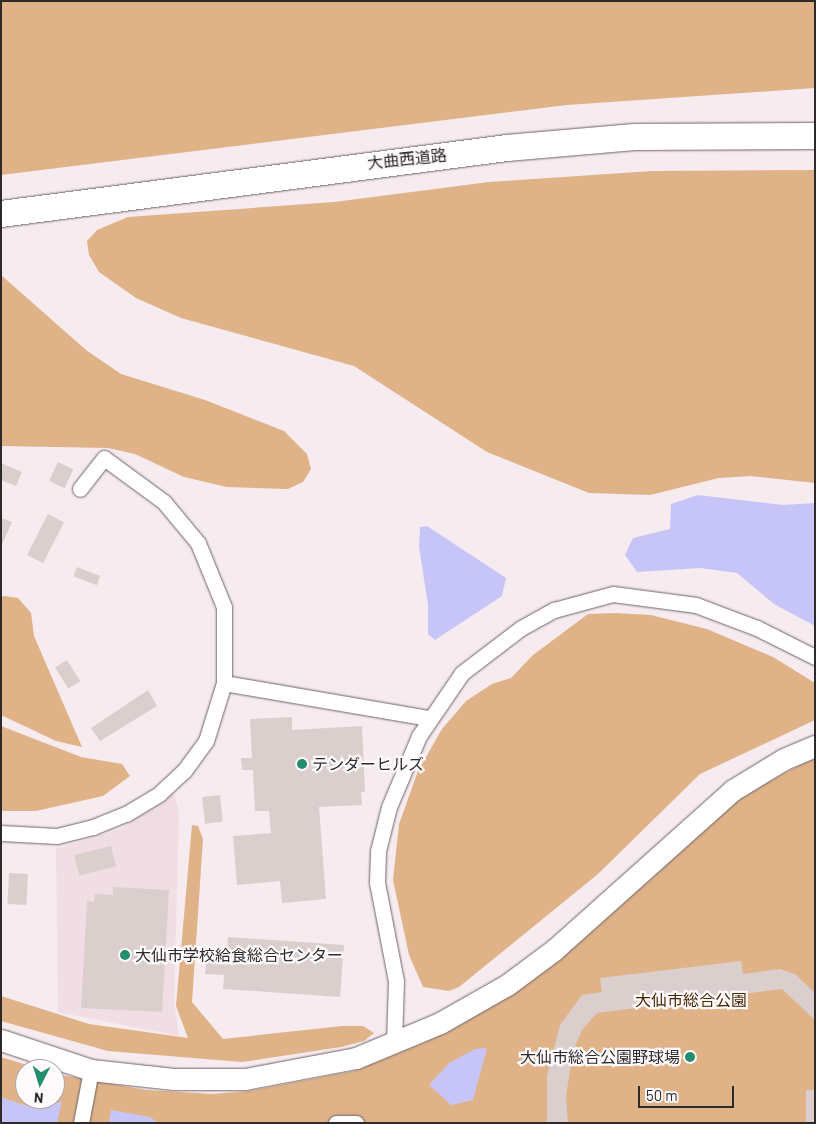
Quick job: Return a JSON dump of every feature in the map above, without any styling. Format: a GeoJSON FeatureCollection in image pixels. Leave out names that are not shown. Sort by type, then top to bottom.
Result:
{"type":"FeatureCollection","features":[{"type":"Feature","properties":{"kind":"highway","name":"大曲西道路"},"geometry":{"type":"LineString","coordinates":[[1,214],[506,148],[635,137],[815,136]]}},
{"type":"Feature","properties":{"kind":"street"},"geometry":{"type":"LineString","coordinates":[[1,833],[57,836],[93,827],[126,814],[159,794],[184,771],[206,741],[224,683],[224,607],[198,543],[164,502],[104,458],[80,489]]}},
{"type":"Feature","properties":{"kind":"street"},"geometry":{"type":"LineString","coordinates":[[394,1044],[396,981],[376,882],[378,850],[392,798],[429,718],[462,672],[492,649],[554,610],[586,598],[613,594],[696,605],[757,628],[815,657]]}},
{"type":"Feature","properties":{"kind":"street"},"geometry":{"type":"LineString","coordinates":[[224,683],[429,718]]}},
{"type":"Feature","properties":{"kind":"street"},"geometry":{"type":"LineString","coordinates":[[1,1040],[91,1070],[174,1079],[245,1079],[302,1071],[394,1044],[440,1023],[507,985],[554,950],[733,790],[784,758],[815,746]]}},
{"type":"Feature","properties":{"kind":"street"},"geometry":{"type":"LineString","coordinates":[[81,1123],[91,1070]]}},
{"type":"Feature","properties":{"kind":"street"},"geometry":{"type":"LineString","coordinates":[[336,1123],[356,1123]]}},
{"type":"Feature","properties":{"kind":"shaded area"},"geometry":{"type":"Polygon","coordinates":[[[174,793],[179,812],[174,1002],[179,1036],[58,1012],[56,849],[121,829],[174,793]]]}},
{"type":"Feature","properties":{"kind":"green space"},"geometry":{"type":"Polygon","coordinates":[[[1,1],[815,1],[815,88],[567,105],[1,175],[1,1]]]}},
{"type":"Feature","properties":{"kind":"green space"},"geometry":{"type":"Polygon","coordinates":[[[815,170],[815,483],[751,476],[719,478],[650,495],[589,493],[487,452],[354,366],[181,318],[136,298],[99,272],[89,255],[87,241],[97,230],[128,217],[334,202],[489,182],[652,171],[815,170]]]}},
{"type":"Feature","properties":{"kind":"green space"},"geometry":{"type":"Polygon","coordinates":[[[1,275],[86,350],[121,374],[205,400],[284,431],[307,454],[311,469],[303,482],[288,489],[227,487],[184,477],[135,454],[108,448],[1,446],[1,275]]]}},
{"type":"Feature","properties":{"kind":"green space"},"geometry":{"type":"Polygon","coordinates":[[[1,597],[18,598],[31,613],[34,636],[82,747],[56,741],[1,715],[1,597]]]}},
{"type":"Feature","properties":{"kind":"green space"},"geometry":{"type":"Polygon","coordinates":[[[588,614],[651,615],[707,629],[773,657],[815,683],[815,720],[700,774],[598,874],[459,987],[449,991],[423,987],[409,955],[393,880],[399,824],[418,771],[442,729],[466,701],[492,684],[511,678],[533,655],[588,614]]]}},
{"type":"Feature","properties":{"kind":"green space"},"geometry":{"type":"Polygon","coordinates":[[[1,726],[81,757],[122,764],[130,776],[103,796],[36,811],[1,811],[1,726]]]}},
{"type":"Feature","properties":{"kind":"green space","name":"大仙市総合公園"},"geometry":{"type":"Polygon","coordinates":[[[815,757],[815,1123],[1,1123],[1,1057],[15,1061],[15,1109],[65,1109],[65,1076],[146,1090],[213,1094],[249,1091],[354,1071],[423,1043],[494,1004],[745,794],[815,757]]]}},
{"type":"Feature","properties":{"kind":"green space"},"geometry":{"type":"Polygon","coordinates":[[[192,825],[198,826],[203,839],[192,1002],[223,1039],[342,1026],[363,1026],[374,1033],[364,1041],[341,1047],[242,1062],[108,1051],[1,1021],[1,996],[89,1024],[188,1038],[176,1006],[192,825]]]}},
{"type":"Feature","properties":{"kind":"water"},"geometry":{"type":"Polygon","coordinates":[[[698,495],[783,505],[815,503],[815,626],[774,604],[737,573],[700,568],[637,572],[625,555],[633,538],[670,529],[671,504],[698,495]]]}},
{"type":"Feature","properties":{"kind":"water"},"geometry":{"type":"Polygon","coordinates":[[[427,526],[506,578],[502,596],[435,640],[428,634],[428,605],[419,547],[420,527],[427,526]]]}},
{"type":"Feature","properties":{"kind":"water"},"geometry":{"type":"Polygon","coordinates":[[[487,1048],[473,1100],[451,1105],[429,1085],[449,1063],[475,1049],[487,1048]]]}},
{"type":"Feature","properties":{"kind":"water"},"geometry":{"type":"Polygon","coordinates":[[[1,1097],[15,1102],[15,1109],[60,1109],[57,1123],[1,1123],[1,1097]]]}},
{"type":"Feature","properties":{"kind":"water"},"geometry":{"type":"Polygon","coordinates":[[[111,1110],[150,1117],[158,1123],[109,1123],[111,1110]]]}},
{"type":"Feature","properties":{"kind":"building"},"geometry":{"type":"Polygon","coordinates":[[[58,462],[73,469],[65,488],[49,481],[58,462]]]}},
{"type":"Feature","properties":{"kind":"building"},"geometry":{"type":"Polygon","coordinates":[[[1,463],[22,472],[16,486],[1,480],[1,463]]]}},
{"type":"Feature","properties":{"kind":"building"},"geometry":{"type":"Polygon","coordinates":[[[48,514],[64,522],[43,563],[27,555],[48,514]]]}},
{"type":"Feature","properties":{"kind":"building"},"geometry":{"type":"Polygon","coordinates":[[[1,518],[12,522],[1,547],[1,518]]]}},
{"type":"Feature","properties":{"kind":"building"},"geometry":{"type":"Polygon","coordinates":[[[77,567],[100,576],[97,585],[73,576],[77,567]]]}},
{"type":"Feature","properties":{"kind":"building"},"geometry":{"type":"Polygon","coordinates":[[[67,660],[80,681],[68,689],[55,667],[67,660]]]}},
{"type":"Feature","properties":{"kind":"building"},"geometry":{"type":"Polygon","coordinates":[[[148,690],[157,706],[100,741],[91,728],[148,690]]]}},
{"type":"Feature","properties":{"kind":"building"},"geometry":{"type":"Polygon","coordinates":[[[292,717],[292,730],[362,726],[365,792],[361,792],[362,805],[319,807],[326,899],[282,903],[280,881],[237,885],[233,836],[271,833],[269,811],[255,811],[253,770],[242,770],[241,758],[252,758],[250,719],[292,717]]]}},
{"type":"Feature","properties":{"kind":"building"},"geometry":{"type":"Polygon","coordinates":[[[220,795],[223,822],[205,824],[202,797],[220,795]]]}},
{"type":"Feature","properties":{"kind":"building"},"geometry":{"type":"Polygon","coordinates":[[[111,846],[116,866],[79,876],[74,855],[111,846]]]}},
{"type":"Feature","properties":{"kind":"building"},"geometry":{"type":"Polygon","coordinates":[[[9,873],[28,874],[26,905],[7,904],[9,873]]]}},
{"type":"Feature","properties":{"kind":"building","name":"大仙市学校給食総合センター"},"geometry":{"type":"Polygon","coordinates":[[[113,887],[169,890],[162,1012],[81,1008],[87,901],[94,902],[95,894],[113,895],[113,887]]]}},
{"type":"Feature","properties":{"kind":"building"},"geometry":{"type":"Polygon","coordinates":[[[228,937],[344,945],[340,997],[223,989],[224,975],[205,974],[207,948],[227,950],[228,937]]]}},
{"type":"Feature","properties":{"kind":"building"},"geometry":{"type":"Polygon","coordinates":[[[741,961],[743,974],[780,969],[795,974],[815,993],[815,1020],[782,989],[597,1013],[582,1030],[573,1051],[566,1097],[568,1123],[547,1123],[547,1076],[560,1025],[582,995],[602,992],[600,978],[741,961]]]}},
{"type":"Feature","properties":{"kind":"building"},"geometry":{"type":"Polygon","coordinates":[[[806,1090],[815,1090],[815,1123],[806,1123],[806,1090]]]}},
{"type":"Feature","properties":{"kind":"place","name":"テンダーヒルズ"},"geometry":{"type":"Point","coordinates":[302,764]}},
{"type":"Feature","properties":{"kind":"place","name":"大仙市学校給食総合センター"},"geometry":{"type":"Point","coordinates":[125,955]}},
{"type":"Feature","properties":{"kind":"place","name":"大仙市総合公園野球場"},"geometry":{"type":"Point","coordinates":[690,1057]}}]}
